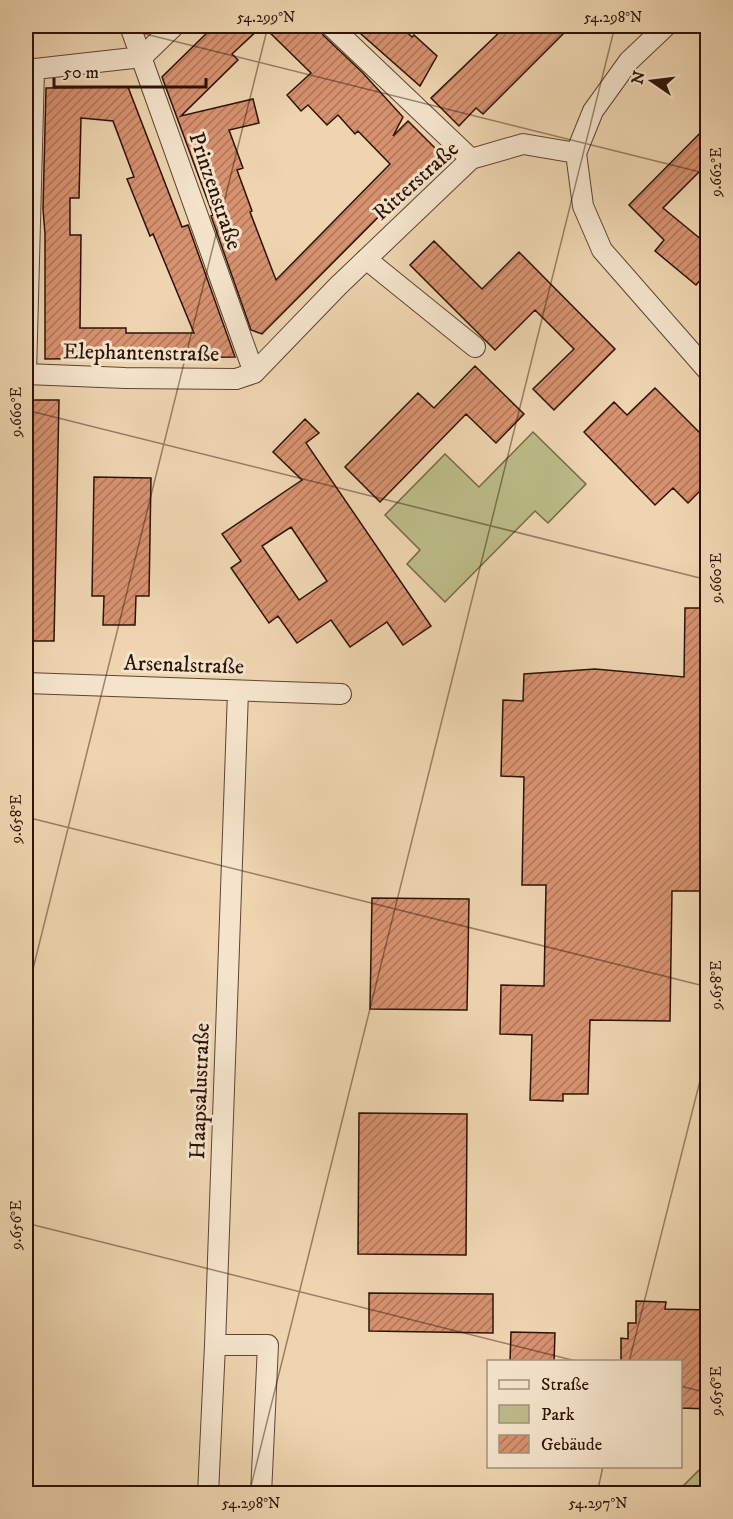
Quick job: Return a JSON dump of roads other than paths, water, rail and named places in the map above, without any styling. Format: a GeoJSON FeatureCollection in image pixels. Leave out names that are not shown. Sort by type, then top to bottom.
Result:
{"type":"FeatureCollection","features":[{"type":"Feature","properties":{"kind":"street","name":"Prinzenstraße"},"geometry":{"type":"LineString","coordinates":[[130,26],[254,373]]}},
{"type":"Feature","properties":{"kind":"street"},"geometry":{"type":"LineString","coordinates":[[26,374],[30,70],[142,57],[174,26]]}},
{"type":"Feature","properties":{"kind":"street"},"geometry":{"type":"LineString","coordinates":[[331,26],[471,159]]}},
{"type":"Feature","properties":{"kind":"street"},"geometry":{"type":"LineString","coordinates":[[666,26],[628,61],[593,111],[576,153],[583,206],[602,250],[708,371]]}},
{"type":"Feature","properties":{"kind":"street","name":"Ritterstraße"},"geometry":{"type":"LineString","coordinates":[[254,373],[366,259],[471,159],[523,144],[576,153]]}},
{"type":"Feature","properties":{"kind":"street"},"geometry":{"type":"LineString","coordinates":[[366,259],[475,347]]}},
{"type":"Feature","properties":{"kind":"street","name":"Elephantenstraße"},"geometry":{"type":"LineString","coordinates":[[26,374],[236,379],[254,373]]}},
{"type":"Feature","properties":{"kind":"street","name":"Arsenalstraße"},"geometry":{"type":"LineString","coordinates":[[26,683],[341,694]]}},
{"type":"Feature","properties":{"kind":"street","name":"Haapsalustraße"},"geometry":{"type":"LineString","coordinates":[[208,1494],[238,691]]}},
{"type":"Feature","properties":{"kind":"street"},"geometry":{"type":"LineString","coordinates":[[215,1345],[268,1345],[261,1494]]}}]}
